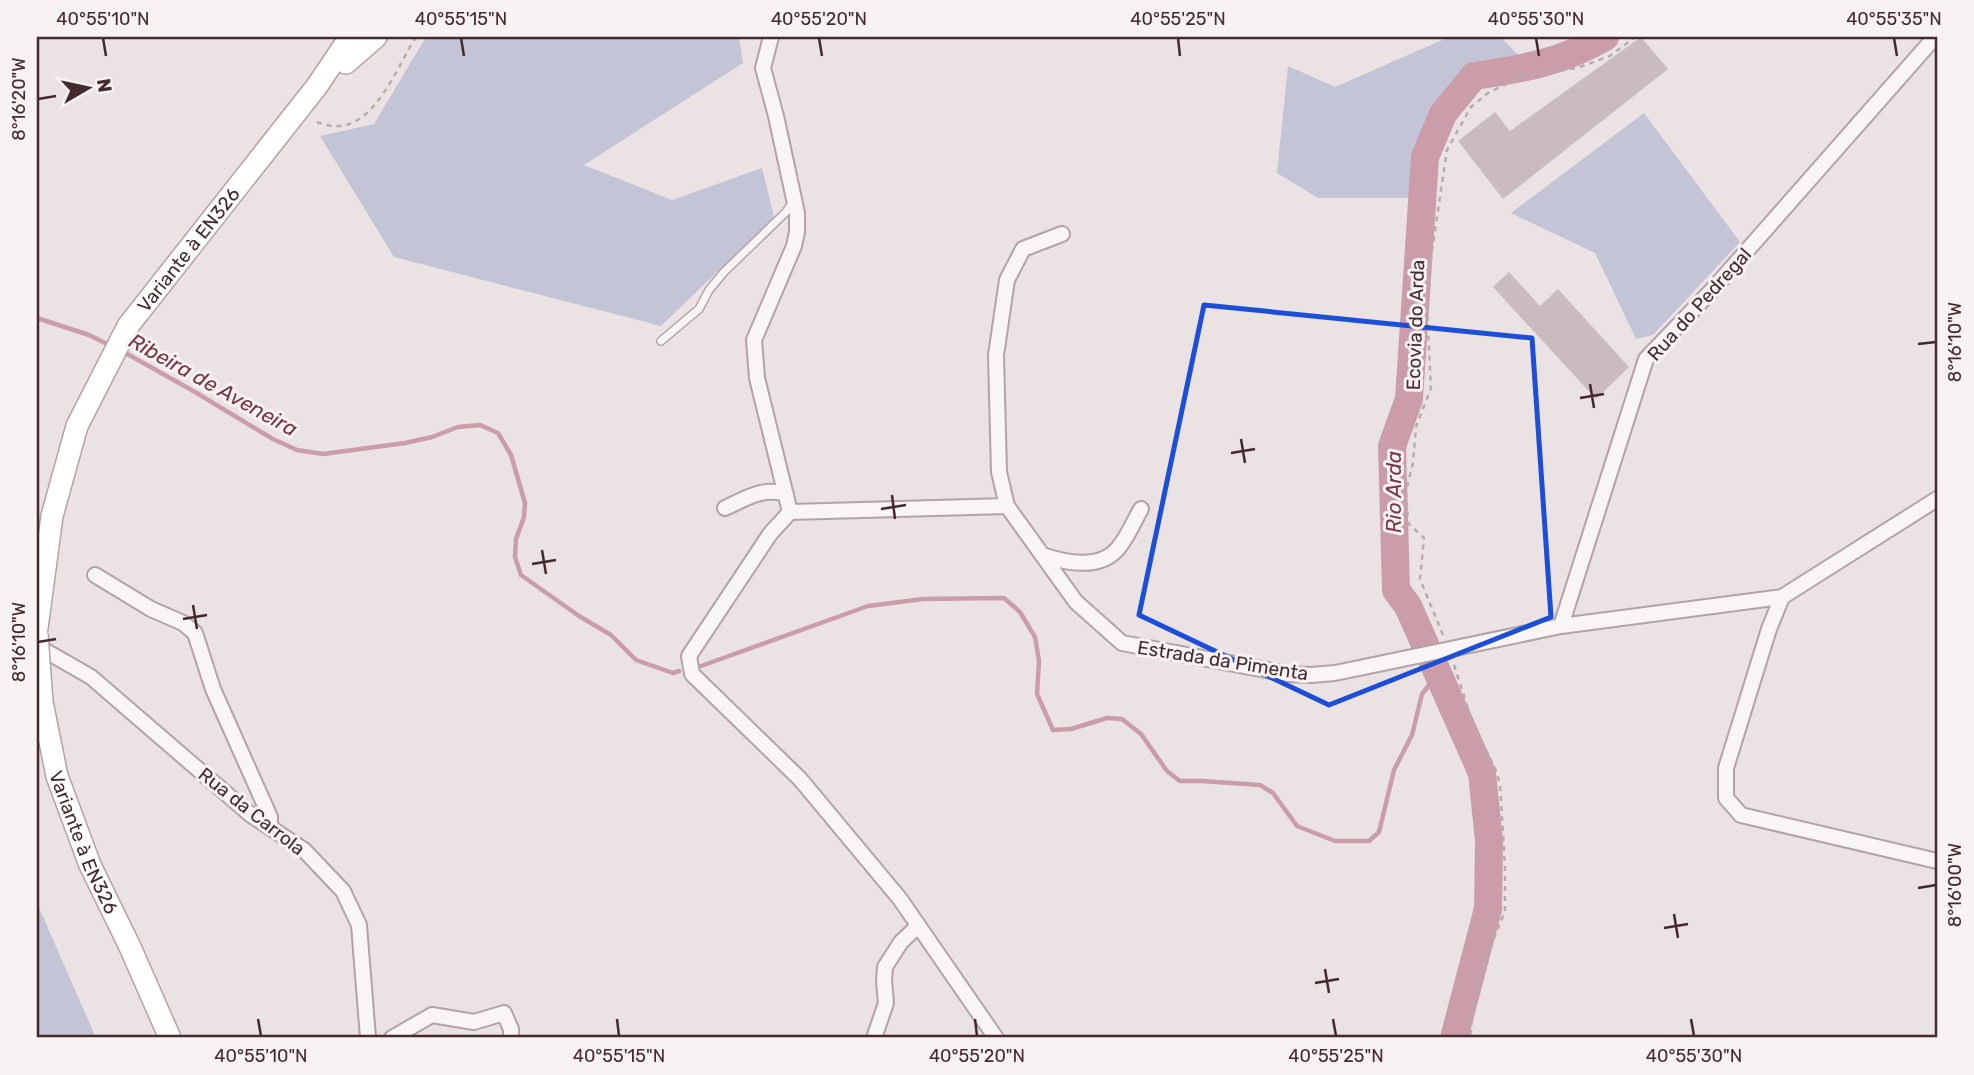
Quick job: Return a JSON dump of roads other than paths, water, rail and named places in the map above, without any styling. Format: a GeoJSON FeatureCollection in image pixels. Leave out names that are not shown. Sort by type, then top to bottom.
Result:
{"type":"FeatureCollection","features":[{"type":"Feature","properties":{"kind":"main road","name":"Variante à EN326"},"geometry":{"type":"LineString","coordinates":[[37,628],[52,516],[78,426],[128,326],[317,86],[350,37]]}},
{"type":"Feature","properties":{"kind":"main road","name":"Variante à EN326"},"geometry":{"type":"LineString","coordinates":[[317,86],[346,63],[366,37]]}},
{"type":"Feature","properties":{"kind":"main road"},"geometry":{"type":"LineString","coordinates":[[346,63],[376,37]]}},
{"type":"Feature","properties":{"kind":"main road","name":"Variante à EN326"},"geometry":{"type":"LineString","coordinates":[[37,634],[42,702],[58,776],[90,865],[131,947],[170,1038]]}},
{"type":"Feature","properties":{"kind":"street"},"geometry":{"type":"LineString","coordinates":[[771,37],[763,68],[797,213],[797,233],[754,340],[757,378],[790,512]]}},
{"type":"Feature","properties":{"kind":"street","name":"Rua do Pedregal"},"geometry":{"type":"LineString","coordinates":[[1561,626],[1646,359],[1714,288],[1935,37]]}},
{"type":"Feature","properties":{"kind":"street"},"geometry":{"type":"LineString","coordinates":[[996,1038],[900,898],[800,779],[692,674],[689,656],[770,534],[790,512],[1007,506],[999,472],[996,355],[1007,280],[1023,249],[1062,234]]}},
{"type":"Feature","properties":{"kind":"street"},"geometry":{"type":"LineString","coordinates":[[725,508],[764,491],[786,494]]}},
{"type":"Feature","properties":{"kind":"street","name":"Estrada da Pimenta"},"geometry":{"type":"LineString","coordinates":[[1007,506],[1076,602],[1122,643],[1288,674],[1311,675],[1335,673],[1561,626],[1782,597],[1937,499]]}},
{"type":"Feature","properties":{"kind":"street"},"geometry":{"type":"LineString","coordinates":[[1042,555],[1077,564],[1101,560],[1118,549],[1141,509]]}},
{"type":"Feature","properties":{"kind":"street"},"geometry":{"type":"LineString","coordinates":[[95,575],[195,633],[213,689],[270,817],[270,828]]}},
{"type":"Feature","properties":{"kind":"street"},"geometry":{"type":"LineString","coordinates":[[1782,597],[1769,629],[1726,768],[1726,798],[1741,815],[1937,861]]}},
{"type":"Feature","properties":{"kind":"street","name":"Rua da Carrola"},"geometry":{"type":"LineString","coordinates":[[37,646],[91,677],[251,816],[304,850],[343,891],[359,925],[368,1038]]}},
{"type":"Feature","properties":{"kind":"street"},"geometry":{"type":"LineString","coordinates":[[874,1038],[886,1003],[885,967],[901,942],[918,926]]}},
{"type":"Feature","properties":{"kind":"street"},"geometry":{"type":"LineString","coordinates":[[391,1038],[432,1015],[474,1022],[504,1013],[511,1029],[511,1038]]}},
{"type":"Feature","properties":{"kind":"lane"},"geometry":{"type":"LineString","coordinates":[[661,341],[699,309],[709,290],[724,272],[786,212],[794,199]]}},
{"type":"Feature","properties":{"kind":"waterway","name":"Rio Arda"},"geometry":{"type":"LineString","coordinates":[[1454,1038],[1488,909],[1489,841],[1482,773],[1408,606],[1396,590],[1392,446],[1409,399],[1425,157],[1443,114],[1474,76],[1542,63],[1574,53],[1605,37]]}},
{"type":"Feature","properties":{"kind":"waterway","name":"Ribeira de Aveneira"},"geometry":{"type":"LineString","coordinates":[[37,318],[89,335],[111,346]]}},
{"type":"Feature","properties":{"kind":"waterway","name":"Ribeira de Aveneira"},"geometry":{"type":"LineString","coordinates":[[122,351],[273,439],[297,450],[323,454],[405,443],[458,427],[480,425],[498,433],[511,455],[525,503],[524,517],[516,539],[515,557],[521,575],[611,635],[636,660],[673,673],[679,671]]}},
{"type":"Feature","properties":{"kind":"waterway"},"geometry":{"type":"LineString","coordinates":[[701,666],[868,606],[923,599],[1004,598],[1020,612],[1035,637],[1039,661],[1037,694],[1053,730],[1071,729],[1107,718],[1122,719],[1141,734],[1167,771],[1180,781],[1260,785],[1273,793],[1297,826],[1335,841],[1369,841],[1379,832],[1394,770],[1412,735],[1422,694],[1438,674]]}}]}
